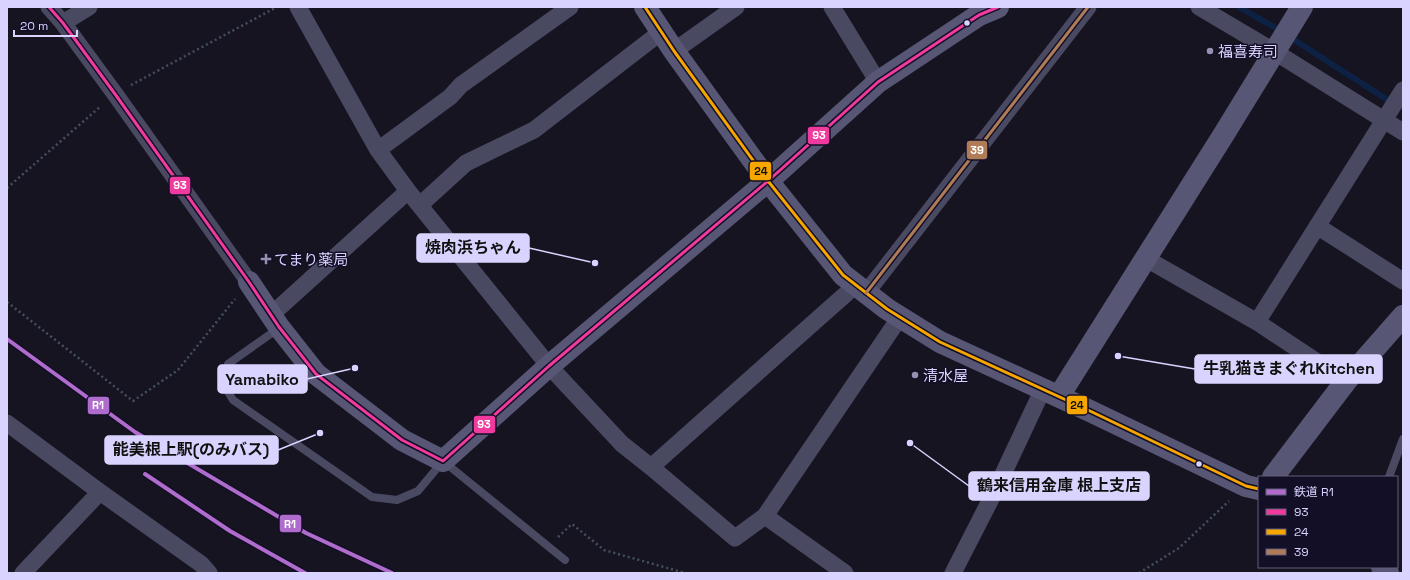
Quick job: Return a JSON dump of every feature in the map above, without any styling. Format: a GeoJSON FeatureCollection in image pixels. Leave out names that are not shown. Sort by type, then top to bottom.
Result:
{"type":"FeatureCollection","features":[{"type":"Feature","properties":{"kind":"street"},"geometry":{"type":"LineString","coordinates":[[49,7],[63,23],[249,282],[275,321],[316,374],[402,440],[442,461],[549,366],[768,181],[878,82],[983,10]]}},
{"type":"Feature","properties":{"kind":"street"},"geometry":{"type":"LineString","coordinates":[[63,23],[89,7]]}},
{"type":"Feature","properties":{"kind":"street"},"geometry":{"type":"LineString","coordinates":[[298,7],[378,150],[408,190],[549,366],[622,444],[735,538],[765,516],[900,317]]}},
{"type":"Feature","properties":{"kind":"street"},"geometry":{"type":"LineString","coordinates":[[378,150],[450,97],[461,85],[570,7]]}},
{"type":"Feature","properties":{"kind":"street"},"geometry":{"type":"LineString","coordinates":[[645,7],[674,51],[768,181],[843,274],[861,289],[887,309],[940,342],[1252,487]]}},
{"type":"Feature","properties":{"kind":"street"},"geometry":{"type":"LineString","coordinates":[[674,51],[736,7]]}},
{"type":"Feature","properties":{"kind":"street"},"geometry":{"type":"LineString","coordinates":[[832,7],[878,82]]}},
{"type":"Feature","properties":{"kind":"street"},"geometry":{"type":"LineString","coordinates":[[651,467],[861,289],[1088,7]]}},
{"type":"Feature","properties":{"kind":"street"},"geometry":{"type":"LineString","coordinates":[[1199,7],[1403,132]]}},
{"type":"Feature","properties":{"kind":"street"},"geometry":{"type":"LineString","coordinates":[[953,573],[996,489],[1051,393],[1145,258],[1302,7]]}},
{"type":"Feature","properties":{"kind":"street"},"geometry":{"type":"LineString","coordinates":[[420,205],[466,163],[534,130],[661,32]]}},
{"type":"Feature","properties":{"kind":"street"},"geometry":{"type":"LineString","coordinates":[[1258,322],[1403,90]]}},
{"type":"Feature","properties":{"kind":"street"},"geometry":{"type":"LineString","coordinates":[[275,321],[408,190]]}},
{"type":"Feature","properties":{"kind":"street"},"geometry":{"type":"LineString","coordinates":[[1317,226],[1403,281]]}},
{"type":"Feature","properties":{"kind":"street"},"geometry":{"type":"LineString","coordinates":[[1145,258],[1258,322],[1346,381]]}},
{"type":"Feature","properties":{"kind":"street"},"geometry":{"type":"LineString","coordinates":[[1274,476],[1346,381],[1403,316]]}},
{"type":"Feature","properties":{"kind":"street"},"geometry":{"type":"LineString","coordinates":[[7,423],[201,564],[209,573]]}},
{"type":"Feature","properties":{"kind":"street"},"geometry":{"type":"LineString","coordinates":[[23,573],[100,492]]}},
{"type":"Feature","properties":{"kind":"street"},"geometry":{"type":"LineString","coordinates":[[765,516],[845,573]]}},
{"type":"Feature","properties":{"kind":"lane"},"geometry":{"type":"LineString","coordinates":[[275,321],[253,345],[228,364],[223,384],[233,400],[372,497],[397,500],[418,491],[442,461],[565,560]]}},
{"type":"Feature","properties":{"kind":"lane"},"geometry":{"type":"LineString","coordinates":[[1389,476],[1403,439]]}},
{"type":"Feature","properties":{"kind":"path"},"geometry":{"type":"LineString","coordinates":[[7,302],[133,401],[178,370],[249,282]]}},
{"type":"Feature","properties":{"kind":"path"},"geometry":{"type":"LineString","coordinates":[[1139,573],[1179,548],[1252,487]]}},
{"type":"Feature","properties":{"kind":"path"},"geometry":{"type":"LineString","coordinates":[[555,540],[572,524],[604,550],[685,573]]}},
{"type":"Feature","properties":{"kind":"waterway"},"geometry":{"type":"LineString","coordinates":[[1239,7],[1279,30]]}},
{"type":"Feature","properties":{"kind":"waterway"},"geometry":{"type":"LineString","coordinates":[[1291,38],[1388,100]]}},
{"type":"Feature","properties":{"kind":"rail line","name":"R1"},"geometry":{"type":"LineString","coordinates":[[7,339],[135,432],[306,533],[392,573]]}},
{"type":"Feature","properties":{"kind":"rail line","name":"R1"},"geometry":{"type":"LineString","coordinates":[[145,474],[230,531],[305,573]]}},
{"type":"Feature","properties":{"kind":"transit line","name":"93"},"geometry":{"type":"LineString","coordinates":[[49,7],[63,23],[115,94],[249,282],[279,327],[316,374],[402,440],[443,461],[549,366],[768,181],[878,82],[979,15],[998,7]]}},
{"type":"Feature","properties":{"kind":"transit line","name":"24"},"geometry":{"type":"LineString","coordinates":[[645,7],[674,51],[768,181],[843,275],[887,309],[940,342],[1090,411],[1246,486],[1258,489]]}},
{"type":"Feature","properties":{"kind":"transit line","name":"39"},"geometry":{"type":"LineString","coordinates":[[866,293],[1088,7]]}},
{"type":"Feature","properties":{"kind":"place","name":"福喜寿司"},"geometry":{"type":"Point","coordinates":[1210,51]}},
{"type":"Feature","properties":{"kind":"place","name":"てまり薬局"},"geometry":{"type":"Point","coordinates":[266,259]}},
{"type":"Feature","properties":{"kind":"place","name":"焼肉浜ちゃん"},"geometry":{"type":"Point","coordinates":[595,263]}},
{"type":"Feature","properties":{"kind":"place","name":"牛乳猫きまぐれKitchen"},"geometry":{"type":"Point","coordinates":[1118,356]}},
{"type":"Feature","properties":{"kind":"place","name":"Yamabiko"},"geometry":{"type":"Point","coordinates":[355,368]}},
{"type":"Feature","properties":{"kind":"place","name":"清水屋"},"geometry":{"type":"Point","coordinates":[915,375]}},
{"type":"Feature","properties":{"kind":"place","name":"能美根上駅(のみバス)"},"geometry":{"type":"Point","coordinates":[320,433]}},
{"type":"Feature","properties":{"kind":"place","name":"鶴来信用金庫 根上支店"},"geometry":{"type":"Point","coordinates":[910,443]}}]}
